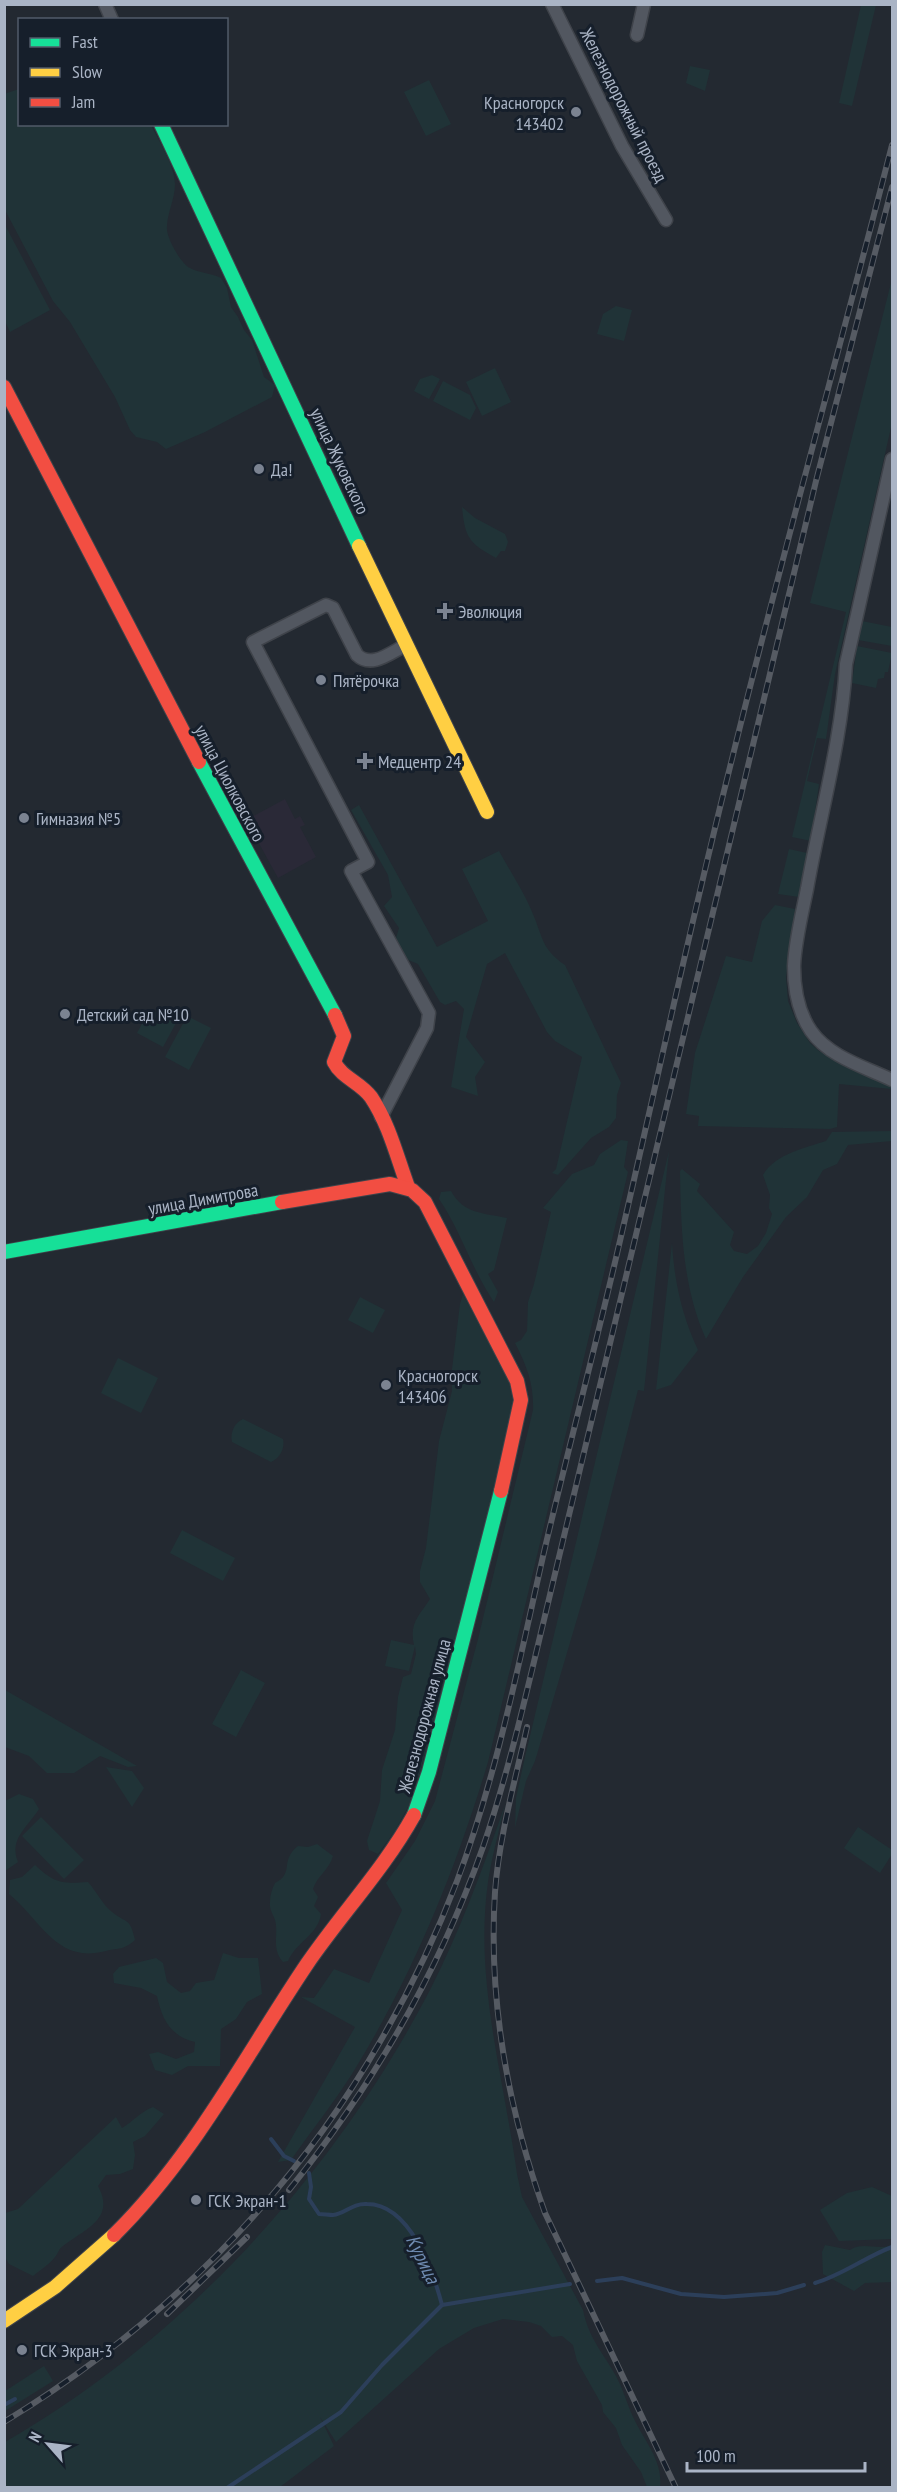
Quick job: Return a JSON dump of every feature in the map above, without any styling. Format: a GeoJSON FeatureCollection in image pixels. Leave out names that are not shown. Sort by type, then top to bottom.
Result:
{"type":"FeatureCollection","features":[{"type":"Feature","properties":{"kind":"street"},"geometry":{"type":"LineString","coordinates":[[105,4],[111,18]]}},
{"type":"Feature","properties":{"kind":"street","name":"Железнодорожный проезд"},"geometry":{"type":"LineString","coordinates":[[552,4],[622,146],[666,220]]}},
{"type":"Feature","properties":{"kind":"street"},"geometry":{"type":"LineString","coordinates":[[637,35],[644,4]]}},
{"type":"Feature","properties":{"kind":"street","name":"улица Жуковского"},"geometry":{"type":"LineString","coordinates":[[162,126],[406,645],[488,812]]}},
{"type":"Feature","properties":{"kind":"street","name":"улица Циолковского"},"geometry":{"type":"LineString","coordinates":[[4,387],[174,716],[343,1029],[342,1042],[334,1062],[337,1070],[364,1089],[381,1117],[408,1187]]}},
{"type":"Feature","properties":{"kind":"street"},"geometry":{"type":"LineString","coordinates":[[892,459],[846,664],[844,698],[814,847],[794,964],[798,1002],[810,1030],[839,1055],[892,1080]]}},
{"type":"Feature","properties":{"kind":"street"},"geometry":{"type":"LineString","coordinates":[[381,1117],[427,1028],[429,1013],[351,871],[368,862],[253,642],[326,605],[333,608],[357,655],[362,660],[372,662],[406,645]]}},
{"type":"Feature","properties":{"kind":"street"},"geometry":{"type":"LineString","coordinates":[[367,1187],[386,1169],[394,1149]]}},
{"type":"Feature","properties":{"kind":"street","name":"улица Димитрова"},"geometry":{"type":"LineString","coordinates":[[4,1252],[367,1187],[393,1183],[408,1187]]}},
{"type":"Feature","properties":{"kind":"street","name":"Железнодорожная улица"},"geometry":{"type":"LineString","coordinates":[[4,2321],[37,2301],[97,2250],[136,2212],[182,2157],[310,1960],[405,1831],[420,1802],[514,1439],[521,1400],[518,1381],[431,1212],[420,1195],[408,1187]]}},
{"type":"Feature","properties":{"kind":"shaded area"},"geometry":{"type":"Polygon","coordinates":[[[285,799],[295,819],[300,816],[305,825],[300,827],[316,857],[278,878],[256,838],[251,840],[247,833],[251,830],[246,820],[285,799]]]}},
{"type":"Feature","properties":{"kind":"green space"},"geometry":{"type":"Polygon","coordinates":[[[861,5],[876,5],[852,106],[839,103],[861,5]]]}},
{"type":"Feature","properties":{"kind":"green space"},"geometry":{"type":"Polygon","coordinates":[[[690,66],[710,70],[705,91],[686,83],[690,66]]]}},
{"type":"Feature","properties":{"kind":"green space"},"geometry":{"type":"Polygon","coordinates":[[[429,80],[451,124],[426,136],[404,92],[429,80]]]}},
{"type":"Feature","properties":{"kind":"green space"},"geometry":{"type":"Polygon","coordinates":[[[18,89],[18,126],[152,126],[174,176],[175,190],[167,224],[170,240],[186,266],[221,278],[227,288],[231,307],[252,340],[264,377],[275,385],[272,397],[205,432],[166,449],[157,442],[136,437],[70,322],[53,301],[5,210],[4,94],[18,89]]]}},
{"type":"Feature","properties":{"kind":"green space"},"geometry":{"type":"Polygon","coordinates":[[[5,225],[50,310],[10,332],[5,321],[5,225]]]}},
{"type":"Feature","properties":{"kind":"green space"},"geometry":{"type":"Polygon","coordinates":[[[892,279],[892,423],[835,674],[826,739],[817,738],[807,781],[819,784],[811,841],[792,837],[846,612],[810,603],[892,279]]]}},
{"type":"Feature","properties":{"kind":"green space"},"geometry":{"type":"Polygon","coordinates":[[[616,306],[632,310],[624,341],[597,334],[603,314],[616,306]]]}},
{"type":"Feature","properties":{"kind":"green space"},"geometry":{"type":"Polygon","coordinates":[[[495,368],[511,402],[482,416],[466,382],[495,368]]]}},
{"type":"Feature","properties":{"kind":"green space"},"geometry":{"type":"Polygon","coordinates":[[[432,375],[440,379],[429,399],[414,391],[420,379],[432,375]]]}},
{"type":"Feature","properties":{"kind":"green space"},"geometry":{"type":"Polygon","coordinates":[[[443,381],[470,395],[476,408],[470,420],[433,401],[443,381]]]}},
{"type":"Feature","properties":{"kind":"green space"},"geometry":{"type":"Polygon","coordinates":[[[462,507],[475,518],[505,534],[508,542],[505,551],[501,551],[496,558],[474,543],[467,533],[462,507]]]}},
{"type":"Feature","properties":{"kind":"green space"},"geometry":{"type":"Polygon","coordinates":[[[862,621],[892,627],[892,646],[858,640],[862,621]]]}},
{"type":"Feature","properties":{"kind":"green space"},"geometry":{"type":"Polygon","coordinates":[[[857,646],[892,653],[888,672],[885,672],[884,678],[878,679],[876,688],[852,683],[857,646]]]}},
{"type":"Feature","properties":{"kind":"green space"},"geometry":{"type":"Polygon","coordinates":[[[359,805],[437,947],[488,921],[462,869],[499,851],[527,901],[545,945],[565,965],[621,1083],[617,1095],[616,1118],[609,1127],[591,1138],[558,1175],[552,1173],[556,1169],[582,1057],[555,1041],[547,1032],[505,953],[487,964],[466,1037],[485,1062],[475,1077],[478,1096],[451,1087],[464,1009],[456,1001],[445,1005],[440,1002],[418,964],[406,959],[396,938],[399,928],[384,906],[392,897],[388,875],[351,810],[359,805]]]}},
{"type":"Feature","properties":{"kind":"green space"},"geometry":{"type":"Polygon","coordinates":[[[789,849],[807,853],[799,897],[778,894],[789,849]]]}},
{"type":"Feature","properties":{"kind":"green space"},"geometry":{"type":"Polygon","coordinates":[[[775,905],[795,909],[786,977],[788,1001],[797,1023],[810,1043],[819,1051],[892,1086],[892,1089],[839,1084],[837,1127],[830,1129],[698,1126],[699,1116],[686,1114],[695,1053],[726,956],[752,962],[762,921],[775,905]]]}},
{"type":"Feature","properties":{"kind":"green space"},"geometry":{"type":"Polygon","coordinates":[[[150,1009],[176,1023],[163,1047],[137,1033],[150,1009]]]}},
{"type":"Feature","properties":{"kind":"green space"},"geometry":{"type":"Polygon","coordinates":[[[187,1016],[211,1028],[189,1070],[165,1057],[187,1016]]]}},
{"type":"Feature","properties":{"kind":"green space"},"geometry":{"type":"Polygon","coordinates":[[[892,1131],[892,1141],[848,1145],[837,1164],[823,1170],[807,1197],[786,1217],[743,1277],[706,1339],[687,1278],[682,1235],[680,1171],[682,1169],[700,1184],[697,1191],[734,1232],[730,1245],[734,1251],[747,1254],[758,1246],[766,1233],[772,1214],[769,1208],[770,1195],[763,1175],[775,1162],[791,1153],[826,1141],[832,1132],[892,1131]]]}},
{"type":"Feature","properties":{"kind":"green space"},"geometry":{"type":"Polygon","coordinates":[[[621,1140],[628,1141],[624,1167],[628,1172],[488,1762],[475,1803],[430,1923],[413,1962],[374,2037],[345,2085],[291,2160],[278,2162],[355,2027],[301,1997],[314,1998],[334,1969],[369,1983],[402,1910],[386,1883],[415,1841],[435,1801],[478,1639],[533,1410],[529,1376],[515,1343],[521,1340],[527,1331],[528,1302],[551,1212],[543,1208],[572,1174],[594,1165],[600,1154],[621,1140]]]}},
{"type":"Feature","properties":{"kind":"green space"},"geometry":{"type":"Polygon","coordinates":[[[669,1151],[644,1391],[638,1390],[595,1558],[535,1761],[526,1781],[515,1828],[516,1798],[525,1757],[669,1151]]]}},
{"type":"Feature","properties":{"kind":"green space"},"geometry":{"type":"Polygon","coordinates":[[[451,1191],[456,1199],[468,1208],[507,1218],[494,1270],[488,1274],[498,1292],[494,1302],[439,1199],[441,1192],[451,1191]]]}},
{"type":"Feature","properties":{"kind":"green space"},"geometry":{"type":"Polygon","coordinates":[[[672,1243],[680,1298],[687,1324],[698,1350],[671,1385],[656,1390],[672,1243]]]}},
{"type":"Feature","properties":{"kind":"green space"},"geometry":{"type":"Polygon","coordinates":[[[463,1294],[509,1381],[513,1402],[481,1549],[413,1798],[395,1831],[378,1854],[369,1850],[367,1841],[380,1801],[382,1770],[395,1730],[398,1697],[403,1677],[411,1674],[416,1654],[415,1646],[409,1671],[385,1666],[391,1640],[414,1645],[414,1625],[430,1599],[420,1582],[420,1571],[426,1548],[439,1441],[452,1391],[452,1369],[463,1294]]]}},
{"type":"Feature","properties":{"kind":"green space"},"geometry":{"type":"Polygon","coordinates":[[[360,1297],[385,1310],[373,1333],[348,1320],[360,1297]]]}},
{"type":"Feature","properties":{"kind":"green space"},"geometry":{"type":"Polygon","coordinates":[[[118,1358],[158,1378],[141,1413],[101,1393],[118,1358]]]}},
{"type":"Feature","properties":{"kind":"green space"},"geometry":{"type":"Polygon","coordinates":[[[243,1419],[283,1439],[282,1450],[277,1458],[271,1462],[232,1442],[233,1429],[243,1419]]]}},
{"type":"Feature","properties":{"kind":"green space"},"geometry":{"type":"Polygon","coordinates":[[[182,1530],[235,1558],[223,1581],[170,1553],[182,1530]]]}},
{"type":"Feature","properties":{"kind":"green space"},"geometry":{"type":"Polygon","coordinates":[[[241,1670],[265,1683],[236,1737],[212,1724],[241,1670]]]}},
{"type":"Feature","properties":{"kind":"green space"},"geometry":{"type":"Polygon","coordinates":[[[5,1690],[137,1766],[128,1767],[100,1756],[74,1773],[47,1773],[29,1756],[5,1747],[5,1690]]]}},
{"type":"Feature","properties":{"kind":"green space"},"geometry":{"type":"Polygon","coordinates":[[[106,1767],[132,1771],[144,1788],[132,1807],[106,1767]]]}},
{"type":"Feature","properties":{"kind":"green space"},"geometry":{"type":"Polygon","coordinates":[[[19,1794],[33,1799],[39,1809],[17,1840],[18,1862],[5,1871],[5,1801],[19,1794]]]}},
{"type":"Feature","properties":{"kind":"green space"},"geometry":{"type":"Polygon","coordinates":[[[505,1805],[488,1882],[485,1955],[492,2029],[522,2197],[583,2310],[592,2337],[616,2376],[633,2417],[657,2462],[660,2487],[647,2487],[641,2472],[622,2445],[616,2428],[603,2412],[602,2405],[577,2361],[573,2345],[562,2336],[552,2337],[541,2326],[503,2319],[474,2328],[439,2349],[336,2442],[320,2417],[334,2446],[280,2487],[5,2487],[5,2442],[71,2401],[134,2354],[193,2302],[249,2246],[301,2186],[349,2123],[392,2058],[430,1990],[470,1899],[505,1805]]]}},
{"type":"Feature","properties":{"kind":"green space"},"geometry":{"type":"Polygon","coordinates":[[[41,1817],[84,1860],[64,1879],[22,1836],[41,1817]]]}},
{"type":"Feature","properties":{"kind":"green space"},"geometry":{"type":"Polygon","coordinates":[[[858,1827],[892,1850],[892,1854],[880,1873],[844,1848],[858,1827]]]}},
{"type":"Feature","properties":{"kind":"green space"},"geometry":{"type":"Polygon","coordinates":[[[317,1844],[333,1856],[313,1889],[318,1897],[314,1906],[321,1914],[319,1921],[316,1928],[288,1961],[283,1962],[276,1947],[276,1926],[270,1905],[271,1892],[275,1883],[284,1875],[292,1851],[298,1846],[308,1847],[317,1844]]]}},
{"type":"Feature","properties":{"kind":"green space"},"geometry":{"type":"Polygon","coordinates":[[[35,1865],[48,1876],[59,1881],[88,1882],[109,1909],[129,1924],[135,1940],[121,1948],[89,1953],[74,1951],[51,1938],[9,1894],[10,1880],[22,1877],[35,1865]]]}},
{"type":"Feature","properties":{"kind":"green space"},"geometry":{"type":"Polygon","coordinates":[[[223,1953],[239,1958],[258,1958],[262,1994],[247,2002],[236,2019],[221,2029],[220,2066],[188,2066],[172,2075],[155,2070],[149,2054],[158,2052],[176,2059],[194,2052],[195,2042],[179,2036],[168,2025],[157,1996],[141,1988],[114,1983],[113,1974],[119,1967],[156,1958],[163,1963],[167,1982],[181,1993],[190,1991],[196,1983],[214,1980],[223,1953]]]}},
{"type":"Feature","properties":{"kind":"green space"},"geometry":{"type":"Polygon","coordinates":[[[153,2107],[164,2114],[145,2136],[133,2142],[135,2155],[133,2169],[120,2174],[106,2175],[98,2186],[103,2197],[103,2207],[96,2222],[62,2247],[48,2265],[33,2276],[9,2264],[5,2257],[5,2213],[18,2209],[116,2117],[122,2128],[153,2107]]]}},
{"type":"Feature","properties":{"kind":"green space"},"geometry":{"type":"Polygon","coordinates":[[[872,2187],[892,2196],[892,2239],[839,2241],[820,2210],[847,2193],[872,2187]]]}},
{"type":"Feature","properties":{"kind":"green space"},"geometry":{"type":"Polygon","coordinates":[[[825,2245],[850,2250],[860,2246],[887,2247],[892,2245],[892,2282],[865,2283],[854,2291],[823,2274],[822,2252],[825,2245]]]}},
{"type":"Feature","properties":{"kind":"green space"},"geometry":{"type":"Polygon","coordinates":[[[44,2366],[53,2381],[5,2411],[5,2391],[44,2366]]]}},
{"type":"Feature","properties":{"kind":"waterway","name":"Курица"},"geometry":{"type":"LineString","coordinates":[[271,2139],[284,2156],[294,2161]]}},
{"type":"Feature","properties":{"kind":"waterway","name":"Курица"},"geometry":{"type":"LineString","coordinates":[[309,2173],[311,2187],[309,2199],[319,2214],[333,2215],[357,2205],[367,2204],[382,2207],[396,2215],[407,2227],[426,2258],[442,2305]]}},
{"type":"Feature","properties":{"kind":"waterway","name":"Курица"},"geometry":{"type":"LineString","coordinates":[[815,2283],[892,2247]]}},
{"type":"Feature","properties":{"kind":"waterway","name":"Курица"},"geometry":{"type":"LineString","coordinates":[[597,2281],[622,2278],[681,2294],[724,2297],[777,2293],[804,2285]]}},
{"type":"Feature","properties":{"kind":"waterway","name":"Курица"},"geometry":{"type":"LineString","coordinates":[[442,2305],[570,2284]]}},
{"type":"Feature","properties":{"kind":"waterway"},"geometry":{"type":"LineString","coordinates":[[227,2488],[341,2412],[382,2365],[442,2305]]}},
{"type":"Feature","properties":{"kind":"waterway"},"geometry":{"type":"LineString","coordinates":[[4,2405],[15,2399]]}},
{"type":"Feature","properties":{"kind":"railway"},"geometry":{"type":"LineString","coordinates":[[4,2422],[61,2385],[116,2345],[217,2255],[263,2206],[306,2153],[345,2098],[381,2040],[422,1962],[457,1881],[496,1759],[616,1258],[715,828],[769,611],[892,145]]}},
{"type":"Feature","properties":{"kind":"railway"},"geometry":{"type":"LineString","coordinates":[[289,2190],[348,2111],[375,2070],[424,1984],[465,1893],[483,1847],[500,1792],[530,1680],[816,481],[892,187]]}},
{"type":"Feature","properties":{"kind":"railway"},"geometry":{"type":"LineString","coordinates":[[527,1727],[504,1830],[495,1892],[495,1974],[498,2014],[511,2095],[545,2213],[676,2488]]}},
{"type":"Feature","properties":{"kind":"railway"},"geometry":{"type":"LineString","coordinates":[[167,2314],[247,2237]]}},
{"type":"Feature","properties":{"kind":"traffic: fast"},"geometry":{"type":"LineString","coordinates":[[162,126],[359,546]]}},
{"type":"Feature","properties":{"kind":"traffic: fast"},"geometry":{"type":"LineString","coordinates":[[199,762],[335,1015]]}},
{"type":"Feature","properties":{"kind":"traffic: fast"},"geometry":{"type":"LineString","coordinates":[[4,1252],[282,1202]]}},
{"type":"Feature","properties":{"kind":"traffic: fast"},"geometry":{"type":"LineString","coordinates":[[414,1815],[429,1772],[501,1491]]}},
{"type":"Feature","properties":{"kind":"traffic: slow"},"geometry":{"type":"LineString","coordinates":[[359,546],[487,812]]}},
{"type":"Feature","properties":{"kind":"traffic: slow"},"geometry":{"type":"LineString","coordinates":[[4,2321],[55,2287],[114,2235]]}},
{"type":"Feature","properties":{"kind":"traffic: jam"},"geometry":{"type":"LineString","coordinates":[[4,387],[199,762]]}},
{"type":"Feature","properties":{"kind":"traffic: jam"},"geometry":{"type":"LineString","coordinates":[[335,1015],[344,1036],[334,1062],[342,1072],[367,1092],[377,1107],[388,1129],[408,1187]]}},
{"type":"Feature","properties":{"kind":"traffic: jam"},"geometry":{"type":"LineString","coordinates":[[282,1202],[390,1184],[412,1190],[425,1202],[517,1381],[521,1400],[501,1491]]}},
{"type":"Feature","properties":{"kind":"traffic: jam"},"geometry":{"type":"LineString","coordinates":[[114,2235],[143,2204],[194,2139],[307,1964],[390,1854],[414,1815]]}},
{"type":"Feature","properties":{"kind":"place","name":"Красногорск 143402"},"geometry":{"type":"Point","coordinates":[576,112]}},
{"type":"Feature","properties":{"kind":"place","name":"Да!"},"geometry":{"type":"Point","coordinates":[259,469]}},
{"type":"Feature","properties":{"kind":"place","name":"Эволюция"},"geometry":{"type":"Point","coordinates":[445,611]}},
{"type":"Feature","properties":{"kind":"place","name":"Пятёрочка"},"geometry":{"type":"Point","coordinates":[321,680]}},
{"type":"Feature","properties":{"kind":"place","name":"Медцентр 24"},"geometry":{"type":"Point","coordinates":[365,761]}},
{"type":"Feature","properties":{"kind":"place","name":"Гимназия №5"},"geometry":{"type":"Point","coordinates":[24,818]}},
{"type":"Feature","properties":{"kind":"place","name":"Детский сад №10"},"geometry":{"type":"Point","coordinates":[65,1014]}},
{"type":"Feature","properties":{"kind":"place","name":"Красногорск 143406"},"geometry":{"type":"Point","coordinates":[386,1385]}},
{"type":"Feature","properties":{"kind":"place","name":"ГСК Экран-1"},"geometry":{"type":"Point","coordinates":[196,2200]}},
{"type":"Feature","properties":{"kind":"place","name":"ГСК Экран-3"},"geometry":{"type":"Point","coordinates":[22,2350]}}]}
